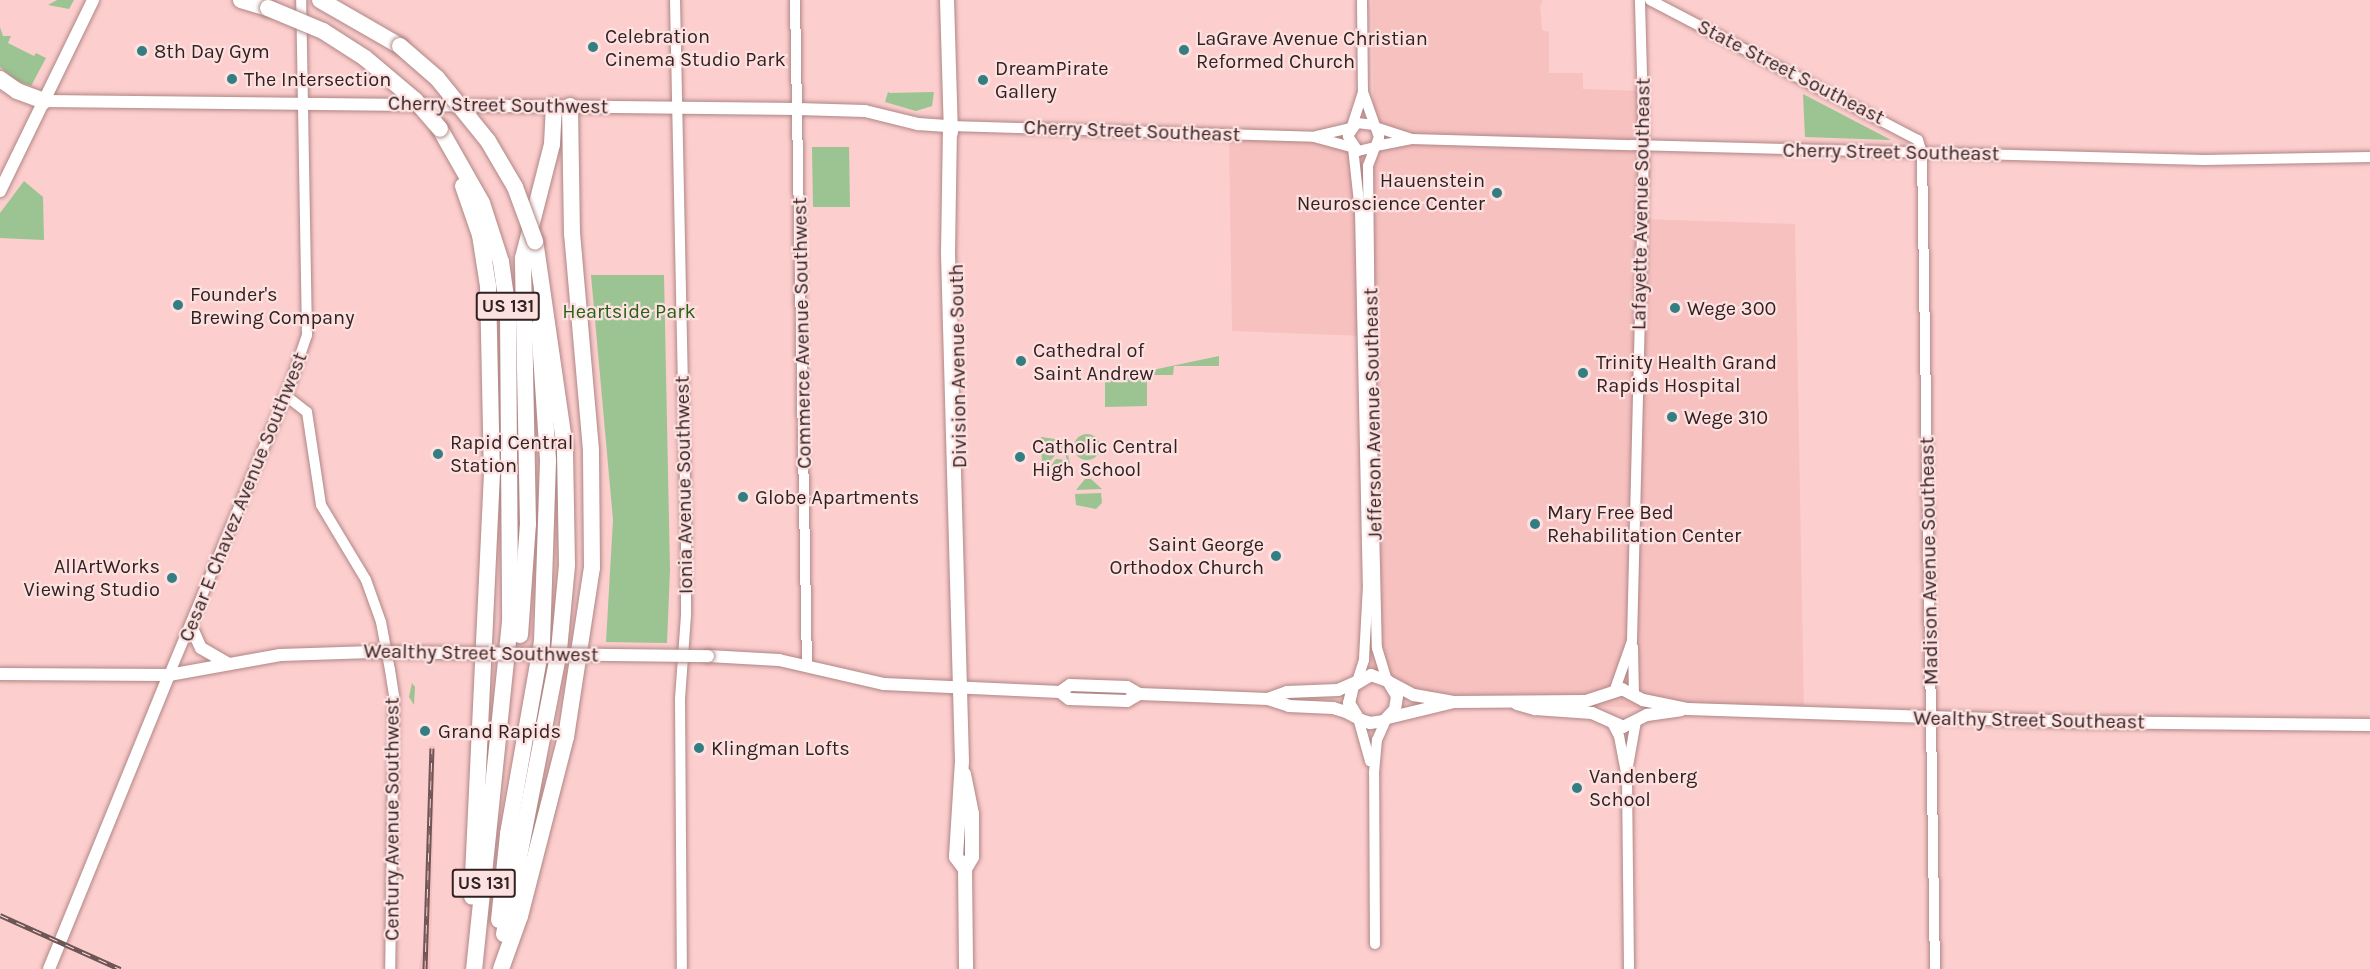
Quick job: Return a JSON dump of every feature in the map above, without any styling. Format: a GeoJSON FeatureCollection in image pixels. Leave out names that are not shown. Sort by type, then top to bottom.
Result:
{"type":"FeatureCollection","features":[{"type":"Feature","properties":{"kind":"highway","name":"US 131"},"geometry":{"type":"LineString","coordinates":[[242,0],[290,16],[339,40],[384,72],[440,129],[482,203],[501,262],[508,311],[512,598],[504,699],[474,969]]}},
{"type":"Feature","properties":{"kind":"highway","name":"US 131"},"geometry":{"type":"LineString","coordinates":[[320,0],[400,46],[459,101],[506,170],[535,242],[565,448],[568,542],[559,650],[498,969]]}},
{"type":"Feature","properties":{"kind":"highway"},"geometry":{"type":"LineString","coordinates":[[0,79],[17,91],[44,101]]}},
{"type":"Feature","properties":{"kind":"highway"},"geometry":{"type":"LineString","coordinates":[[504,699],[519,641],[527,556],[524,258],[562,106]]}},
{"type":"Feature","properties":{"kind":"highway"},"geometry":{"type":"LineString","coordinates":[[498,969],[520,916],[566,737],[592,568],[591,450],[562,106]]}},
{"type":"Feature","properties":{"kind":"highway"},"geometry":{"type":"LineString","coordinates":[[440,129],[474,216],[488,293],[492,493],[475,781],[469,969]]}},
{"type":"Feature","properties":{"kind":"highway"},"geometry":{"type":"LineString","coordinates":[[498,969],[500,891],[541,654],[548,453],[535,242]]}},
{"type":"Feature","properties":{"kind":"main road"},"geometry":{"type":"LineString","coordinates":[[0,191],[93,0]]}},
{"type":"Feature","properties":{"kind":"main road","name":"Division Avenue South"},"geometry":{"type":"LineString","coordinates":[[947,0],[963,538],[959,605],[962,761],[972,814],[972,857],[965,869],[966,969]]}},
{"type":"Feature","properties":{"kind":"main road","name":"Cherry Street Southwest"},"geometry":{"type":"LineString","coordinates":[[44,101],[798,109],[865,111],[918,123],[950,126]]}},
{"type":"Feature","properties":{"kind":"main road"},"geometry":{"type":"LineString","coordinates":[[191,626],[201,648],[227,663]]}},
{"type":"Feature","properties":{"kind":"main road","name":"Wealthy Street Southwest"},"geometry":{"type":"LineString","coordinates":[[0,674],[169,675],[227,663],[319,652],[482,652],[708,656],[779,660],[884,684],[961,688]]}},
{"type":"Feature","properties":{"kind":"main road","name":"Cesar E Chavez Avenue Southwest"},"geometry":{"type":"LineString","coordinates":[[49,969],[169,675]]}},
{"type":"Feature","properties":{"kind":"main road"},"geometry":{"type":"LineString","coordinates":[[1268,699],[1287,692],[1338,690],[1371,675],[1388,680],[1414,695],[1454,702],[1516,704],[1586,701],[1613,692],[1635,694],[1641,711],[1636,721],[1623,727],[1592,713],[1535,710],[1516,704]]}},
{"type":"Feature","properties":{"kind":"main road"},"geometry":{"type":"LineString","coordinates":[[1387,718],[1395,709],[1397,696],[1388,680]]}},
{"type":"Feature","properties":{"kind":"main road"},"geometry":{"type":"LineString","coordinates":[[1357,681],[1349,703],[1358,718]]}},
{"type":"Feature","properties":{"kind":"main road"},"geometry":{"type":"LineString","coordinates":[[961,688],[1060,692],[1070,685],[1127,687],[1139,694],[1268,699],[1289,706],[1333,708],[1370,723],[1454,702]]}},
{"type":"Feature","properties":{"kind":"main road"},"geometry":{"type":"LineString","coordinates":[[1611,722],[1604,707],[1613,692]]}},
{"type":"Feature","properties":{"kind":"main road","name":"Wealthy Street Southeast"},"geometry":{"type":"LineString","coordinates":[[1635,694],[1688,709]]}},
{"type":"Feature","properties":{"kind":"main road","name":"Wealthy Street Southeast"},"geometry":{"type":"LineString","coordinates":[[1636,721],[1647,715],[1688,709],[1932,717],[2370,725]]}},
{"type":"Feature","properties":{"kind":"street","name":"Cesar E Chavez Avenue Southwest"},"geometry":{"type":"LineString","coordinates":[[169,675],[191,626],[304,345],[308,324],[302,0]]}},
{"type":"Feature","properties":{"kind":"street","name":"Ionia Avenue Southwest"},"geometry":{"type":"LineString","coordinates":[[675,0],[675,107],[686,536],[686,615],[680,699],[682,969]]}},
{"type":"Feature","properties":{"kind":"street","name":"Commerce Avenue Southwest"},"geometry":{"type":"LineString","coordinates":[[795,0],[807,666]]}},
{"type":"Feature","properties":{"kind":"street"},"geometry":{"type":"LineString","coordinates":[[1362,0],[1363,92],[1379,137],[1375,147],[1365,152],[1352,148],[1348,136],[1363,92]]}},
{"type":"Feature","properties":{"kind":"street","name":"Lafayette Avenue Southeast"},"geometry":{"type":"LineString","coordinates":[[1613,692],[1632,641],[1644,146],[1640,0]]}},
{"type":"Feature","properties":{"kind":"street","name":"State Street Southeast"},"geometry":{"type":"LineString","coordinates":[[1650,0],[1901,129],[1918,140],[1922,153]]}},
{"type":"Feature","properties":{"kind":"street"},"geometry":{"type":"LineString","coordinates":[[1351,127],[1362,121],[1374,126]]}},
{"type":"Feature","properties":{"kind":"street","name":"Cherry Street Southeast"},"geometry":{"type":"LineString","coordinates":[[950,126],[1314,136],[1351,127]]}},
{"type":"Feature","properties":{"kind":"street","name":"Cherry Street Southeast"},"geometry":{"type":"LineString","coordinates":[[1374,126],[1411,139]]}},
{"type":"Feature","properties":{"kind":"street","name":"Cherry Street Southeast"},"geometry":{"type":"LineString","coordinates":[[1314,136],[1352,148]]}},
{"type":"Feature","properties":{"kind":"street","name":"Cherry Street Southeast"},"geometry":{"type":"LineString","coordinates":[[1375,147],[1411,139],[2204,160],[2370,157]]}},
{"type":"Feature","properties":{"kind":"street","name":"Jefferson Avenue Southeast"},"geometry":{"type":"LineString","coordinates":[[1375,147],[1368,174],[1371,415],[1377,648],[1388,680]]}},
{"type":"Feature","properties":{"kind":"street","name":"Jefferson Avenue Southeast"},"geometry":{"type":"LineString","coordinates":[[1352,148],[1360,211],[1368,585],[1364,660],[1357,681]]}},
{"type":"Feature","properties":{"kind":"street","name":"Madison Avenue Southeast"},"geometry":{"type":"LineString","coordinates":[[1922,153],[1935,969]]}},
{"type":"Feature","properties":{"kind":"street","name":"Century Avenue Southwest"},"geometry":{"type":"LineString","coordinates":[[285,394],[295,399],[307,412],[321,505],[366,579],[381,622],[390,670],[394,696],[390,969]]}},
{"type":"Feature","properties":{"kind":"street"},"geometry":{"type":"LineString","coordinates":[[1632,641],[1635,694]]}},
{"type":"Feature","properties":{"kind":"street"},"geometry":{"type":"LineString","coordinates":[[1358,718],[1374,773]]}},
{"type":"Feature","properties":{"kind":"street"},"geometry":{"type":"LineString","coordinates":[[1375,944],[1374,773],[1378,735],[1387,718]]}},
{"type":"Feature","properties":{"kind":"street"},"geometry":{"type":"LineString","coordinates":[[1629,969],[1627,778],[1636,721]]}},
{"type":"Feature","properties":{"kind":"street"},"geometry":{"type":"LineString","coordinates":[[1611,722],[1619,736],[1627,778]]}},
{"type":"Feature","properties":{"kind":"shaded area","name":"Trinity Health Grand Rapids Hospital"},"geometry":{"type":"Polygon","coordinates":[[[1372,0],[1543,0],[1540,7],[1542,30],[1549,32],[1549,73],[1583,73],[1583,89],[1642,91],[1642,219],[1795,224],[1804,713],[1454,702],[1371,675],[1366,336],[1232,331],[1229,135],[1351,139],[1358,149],[1374,144],[1372,0]]]}},
{"type":"Feature","properties":{"kind":"shaded area"},"geometry":{"type":"Polygon","coordinates":[[[429,746],[435,746],[430,969],[419,969],[426,922],[429,746]]]}},
{"type":"Feature","properties":{"kind":"green space"},"geometry":{"type":"Polygon","coordinates":[[[57,0],[74,0],[69,9],[48,5],[57,0]]]}},
{"type":"Feature","properties":{"kind":"green space"},"geometry":{"type":"Polygon","coordinates":[[[0,27],[3,36],[11,36],[8,43],[34,56],[36,53],[46,58],[31,86],[17,81],[0,67],[0,27]]]}},
{"type":"Feature","properties":{"kind":"green space"},"geometry":{"type":"Polygon","coordinates":[[[888,92],[934,92],[932,106],[916,111],[885,102],[888,92]]]}},
{"type":"Feature","properties":{"kind":"green space"},"geometry":{"type":"Polygon","coordinates":[[[1803,94],[1891,140],[1805,137],[1803,94]]]}},
{"type":"Feature","properties":{"kind":"green space"},"geometry":{"type":"Polygon","coordinates":[[[812,147],[849,147],[850,207],[813,207],[812,147]]]}},
{"type":"Feature","properties":{"kind":"green space"},"geometry":{"type":"Polygon","coordinates":[[[24,181],[43,197],[44,240],[0,238],[0,213],[24,181]]]}},
{"type":"Feature","properties":{"kind":"green space","name":"Heartside Park"},"geometry":{"type":"Polygon","coordinates":[[[591,275],[664,275],[670,570],[667,643],[606,642],[613,520],[591,275]]]}},
{"type":"Feature","properties":{"kind":"green space"},"geometry":{"type":"Polygon","coordinates":[[[1219,356],[1219,366],[1174,366],[1173,375],[1147,375],[1147,406],[1105,407],[1105,380],[1219,356]]]}},
{"type":"Feature","properties":{"kind":"green space"},"geometry":{"type":"Polygon","coordinates":[[[1087,434],[1096,438],[1100,447],[1096,456],[1087,460],[1078,456],[1074,447],[1078,438],[1087,434]]]}},
{"type":"Feature","properties":{"kind":"green space"},"geometry":{"type":"Polygon","coordinates":[[[1041,437],[1069,441],[1045,466],[1042,466],[1041,437]]]}},
{"type":"Feature","properties":{"kind":"green space"},"geometry":{"type":"Polygon","coordinates":[[[1067,447],[1070,466],[1050,467],[1056,459],[1067,460],[1064,451],[1067,447]]]}},
{"type":"Feature","properties":{"kind":"green space"},"geometry":{"type":"Polygon","coordinates":[[[1085,479],[1091,479],[1102,489],[1076,490],[1085,479]]]}},
{"type":"Feature","properties":{"kind":"green space"},"geometry":{"type":"Polygon","coordinates":[[[1101,493],[1102,503],[1096,509],[1076,505],[1075,494],[1101,493]]]}},
{"type":"Feature","properties":{"kind":"green space"},"geometry":{"type":"Polygon","coordinates":[[[412,683],[415,687],[414,705],[409,697],[412,683]]]}},
{"type":"Feature","properties":{"kind":"railway"},"geometry":{"type":"LineString","coordinates":[[425,969],[432,748]]}},
{"type":"Feature","properties":{"kind":"railway"},"geometry":{"type":"LineString","coordinates":[[0,915],[120,969]]}},
{"type":"Feature","properties":{"kind":"place","name":"Celebration Cinema Studio Park"},"geometry":{"type":"Point","coordinates":[593,47]}},
{"type":"Feature","properties":{"kind":"place","name":"LaGrave Avenue Christian Reformed Church"},"geometry":{"type":"Point","coordinates":[1184,50]}},
{"type":"Feature","properties":{"kind":"place","name":"8th Day Gym"},"geometry":{"type":"Point","coordinates":[142,51]}},
{"type":"Feature","properties":{"kind":"place","name":"The Intersection"},"geometry":{"type":"Point","coordinates":[232,79]}},
{"type":"Feature","properties":{"kind":"place","name":"DreamPirate Gallery"},"geometry":{"type":"Point","coordinates":[983,80]}},
{"type":"Feature","properties":{"kind":"place","name":"Hauenstein Neuroscience Center"},"geometry":{"type":"Point","coordinates":[1497,193]}},
{"type":"Feature","properties":{"kind":"place","name":"Founder's Brewing Company"},"geometry":{"type":"Point","coordinates":[178,305]}},
{"type":"Feature","properties":{"kind":"place","name":"Wege 300"},"geometry":{"type":"Point","coordinates":[1675,308]}},
{"type":"Feature","properties":{"kind":"place","name":"Cathedral of Saint Andrew"},"geometry":{"type":"Point","coordinates":[1021,361]}},
{"type":"Feature","properties":{"kind":"place","name":"Trinity Health Grand Rapids Hospital"},"geometry":{"type":"Point","coordinates":[1583,373]}},
{"type":"Feature","properties":{"kind":"place","name":"Wege 310"},"geometry":{"type":"Point","coordinates":[1672,417]}},
{"type":"Feature","properties":{"kind":"place","name":"Rapid Central Station"},"geometry":{"type":"Point","coordinates":[438,454]}},
{"type":"Feature","properties":{"kind":"place","name":"Catholic Central High School"},"geometry":{"type":"Point","coordinates":[1020,457]}},
{"type":"Feature","properties":{"kind":"place","name":"Globe Apartments"},"geometry":{"type":"Point","coordinates":[743,497]}},
{"type":"Feature","properties":{"kind":"place","name":"Mary Free Bed Rehabilitation Center"},"geometry":{"type":"Point","coordinates":[1535,524]}},
{"type":"Feature","properties":{"kind":"place","name":"Saint George Orthodox Church"},"geometry":{"type":"Point","coordinates":[1276,556]}},
{"type":"Feature","properties":{"kind":"place","name":"AllArtWorks Viewing Studio"},"geometry":{"type":"Point","coordinates":[172,578]}},
{"type":"Feature","properties":{"kind":"place","name":"Grand Rapids"},"geometry":{"type":"Point","coordinates":[425,731]}},
{"type":"Feature","properties":{"kind":"place","name":"Klingman Lofts"},"geometry":{"type":"Point","coordinates":[699,748]}},
{"type":"Feature","properties":{"kind":"place","name":"Vandenberg School"},"geometry":{"type":"Point","coordinates":[1577,788]}}]}
